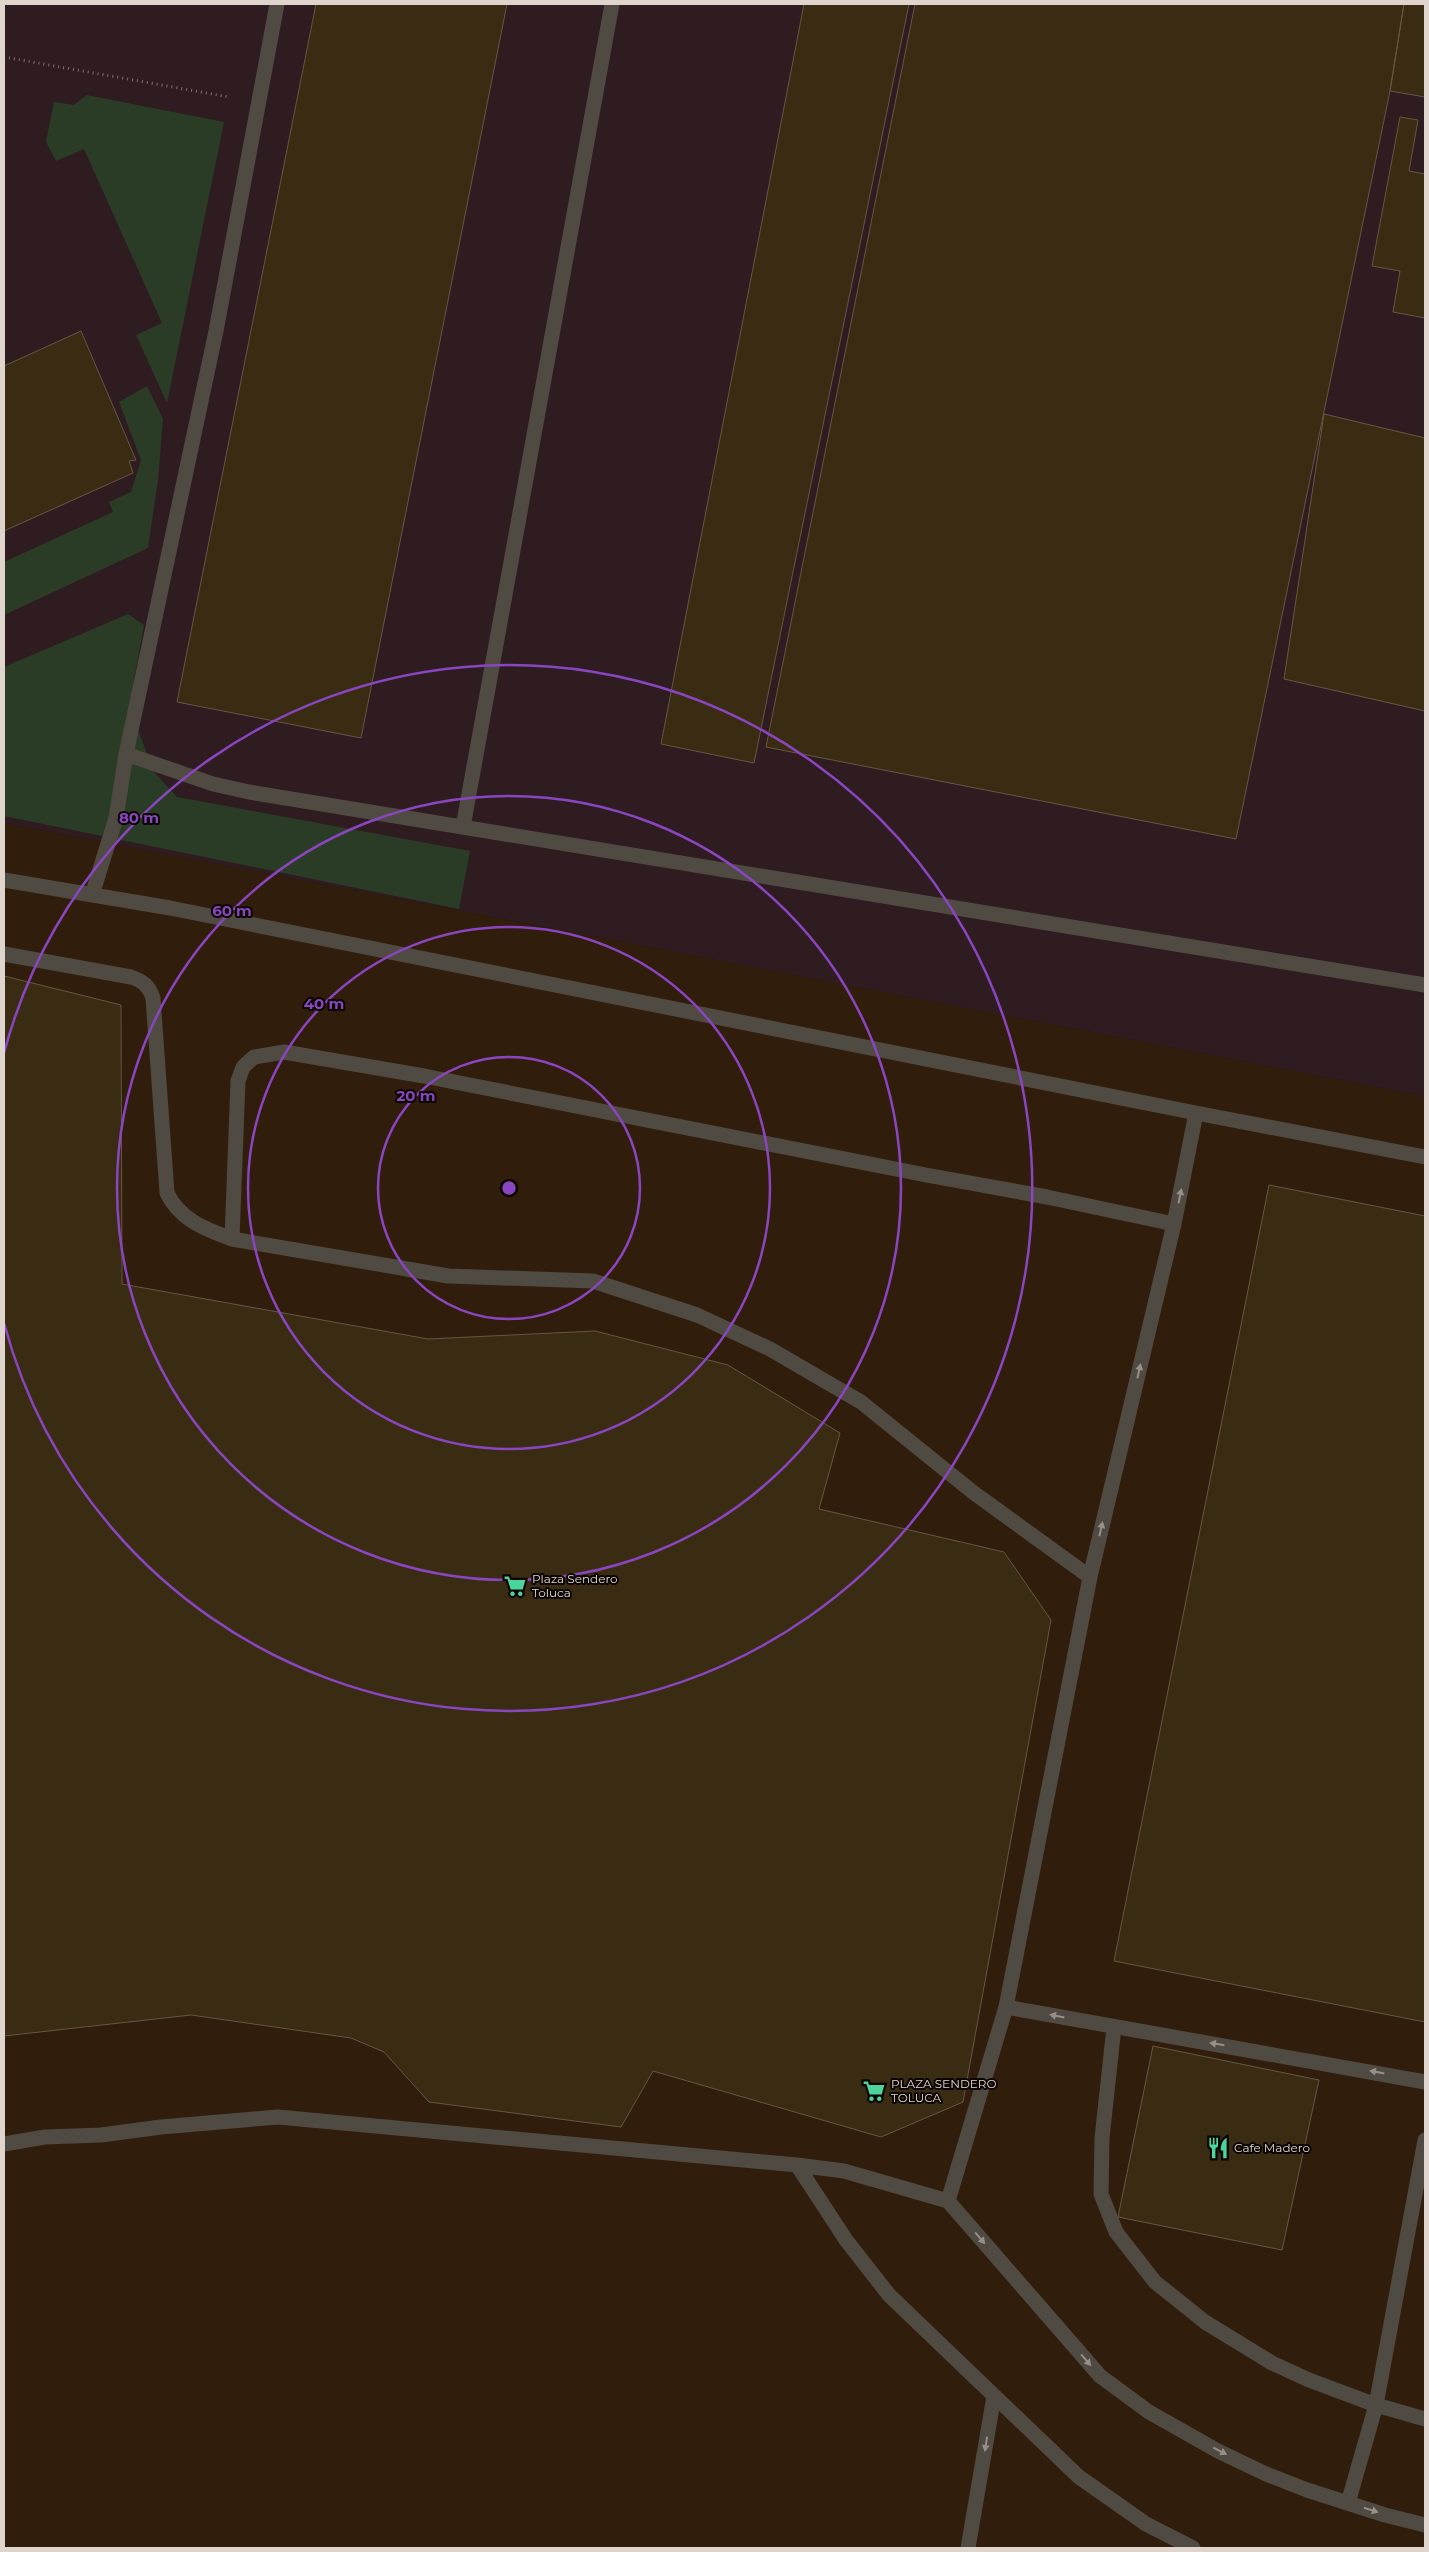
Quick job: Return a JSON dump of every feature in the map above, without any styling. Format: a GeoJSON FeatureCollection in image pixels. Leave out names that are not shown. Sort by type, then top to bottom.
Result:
{"type":"FeatureCollection","features":[{"type":"Feature","properties":{"kind":"lane"},"geometry":{"type":"LineString","coordinates":[[92,895],[116,818],[126,754],[216,331],[277,4]]}},
{"type":"Feature","properties":{"kind":"lane"},"geometry":{"type":"LineString","coordinates":[[463,827],[612,4]]}},
{"type":"Feature","properties":{"kind":"lane"},"geometry":{"type":"LineString","coordinates":[[126,754],[231,788],[1425,985]]}},
{"type":"Feature","properties":{"kind":"lane"},"geometry":{"type":"LineString","coordinates":[[4,880],[170,908],[1425,1157]]}},
{"type":"Feature","properties":{"kind":"lane"},"geometry":{"type":"LineString","coordinates":[[4,954],[131,977],[140,980],[150,990],[153,998],[167,1193],[173,1205],[185,1217],[204,1228],[232,1239],[448,1276],[593,1281],[697,1315],[770,1349],[862,1402],[974,1493],[1090,1577]]}},
{"type":"Feature","properties":{"kind":"lane"},"geometry":{"type":"LineString","coordinates":[[232,1239],[238,1081],[243,1067],[254,1057],[284,1052],[424,1076],[1047,1197],[1174,1224]]}},
{"type":"Feature","properties":{"kind":"lane"},"geometry":{"type":"LineString","coordinates":[[948,2201],[1006,2006],[1090,1577],[1174,1224],[1196,1113]]}},
{"type":"Feature","properties":{"kind":"lane"},"geometry":{"type":"LineString","coordinates":[[1006,2006],[1425,2082]]}},
{"type":"Feature","properties":{"kind":"lane"},"geometry":{"type":"LineString","coordinates":[[1114,2027],[1102,2138],[1101,2194],[1116,2232],[1155,2282],[1205,2322],[1272,2363],[1309,2380],[1376,2405],[1425,2419]]}},
{"type":"Feature","properties":{"kind":"lane"},"geometry":{"type":"LineString","coordinates":[[4,2144],[45,2137],[101,2135],[161,2127],[278,2118],[797,2165],[844,2171],[948,2201],[1100,2376],[1150,2412],[1218,2451],[1299,2487],[1348,2503],[1425,2524]]}},
{"type":"Feature","properties":{"kind":"lane"},"geometry":{"type":"LineString","coordinates":[[1348,2503],[1376,2405],[1425,2140]]}},
{"type":"Feature","properties":{"kind":"lane"},"geometry":{"type":"LineString","coordinates":[[797,2165],[846,2240],[889,2295],[1079,2477],[1146,2524],[1192,2548]]}},
{"type":"Feature","properties":{"kind":"lane"},"geometry":{"type":"LineString","coordinates":[[968,2548],[994,2396]]}},
{"type":"Feature","properties":{"kind":"path"},"geometry":{"type":"LineString","coordinates":[[4,57],[237,98]]}},
{"type":"Feature","properties":{"kind":"shaded area"},"geometry":{"type":"Polygon","coordinates":[[[4,4],[1425,4],[1425,1096],[4,823],[4,4]]]}},
{"type":"Feature","properties":{"kind":"shaded area"},"geometry":{"type":"Polygon","coordinates":[[[4,823],[1425,1096],[1425,2548],[4,2548],[4,823]]]}},
{"type":"Feature","properties":{"kind":"green space"},"geometry":{"type":"Polygon","coordinates":[[[87,95],[224,122],[167,403],[136,335],[162,323],[84,149],[56,161],[46,142],[54,102],[74,105],[87,95]]]}},
{"type":"Feature","properties":{"kind":"green space"},"geometry":{"type":"Polygon","coordinates":[[[147,386],[163,419],[158,480],[148,548],[4,615],[4,562],[113,512],[109,502],[131,492],[141,460],[119,402],[147,386]]]}},
{"type":"Feature","properties":{"kind":"green space"},"geometry":{"type":"Polygon","coordinates":[[[128,614],[144,625],[133,685],[138,730],[154,772],[177,797],[470,851],[459,909],[4,816],[4,667],[128,614]]]}},
{"type":"Feature","properties":{"kind":"building"},"geometry":{"type":"Polygon","coordinates":[[[316,4],[507,4],[361,738],[177,702],[316,4]]]}},
{"type":"Feature","properties":{"kind":"building"},"geometry":{"type":"Polygon","coordinates":[[[804,4],[909,4],[754,763],[661,744],[804,4]]]}},
{"type":"Feature","properties":{"kind":"building"},"geometry":{"type":"Polygon","coordinates":[[[915,4],[1404,4],[1390,91],[1236,839],[766,747],[915,4]]]}},
{"type":"Feature","properties":{"kind":"building"},"geometry":{"type":"Polygon","coordinates":[[[1404,4],[1425,4],[1425,97],[1390,91],[1404,4]]]}},
{"type":"Feature","properties":{"kind":"building"},"geometry":{"type":"Polygon","coordinates":[[[1400,117],[1418,120],[1409,171],[1425,174],[1425,318],[1393,312],[1400,271],[1372,266],[1400,117]]]}},
{"type":"Feature","properties":{"kind":"building"},"geometry":{"type":"Polygon","coordinates":[[[81,331],[136,460],[129,461],[133,473],[4,531],[4,366],[81,331]]]}},
{"type":"Feature","properties":{"kind":"building"},"geometry":{"type":"Polygon","coordinates":[[[1324,414],[1425,438],[1425,711],[1284,679],[1324,414]]]}},
{"type":"Feature","properties":{"kind":"building","name":"Plaza Sendero Toluca"},"geometry":{"type":"Polygon","coordinates":[[[4,976],[121,1005],[122,1284],[428,1339],[595,1331],[728,1365],[840,1433],[819,1509],[1004,1552],[1051,1620],[963,2102],[881,2137],[653,2071],[621,2127],[429,2102],[384,2052],[351,2038],[191,2015],[4,2036],[4,976]]]}},
{"type":"Feature","properties":{"kind":"building"},"geometry":{"type":"Polygon","coordinates":[[[1269,1185],[1425,1216],[1425,2022],[1114,1961],[1269,1185]]]}},
{"type":"Feature","properties":{"kind":"building","name":"Cafe Madero"},"geometry":{"type":"Polygon","coordinates":[[[1153,2046],[1319,2080],[1282,2250],[1118,2217],[1153,2046]]]}},
{"type":"Feature","properties":{"kind":"place","name":"Plaza Sendero Toluca"},"geometry":{"type":"Point","coordinates":[515,1586]}},
{"type":"Feature","properties":{"kind":"place","name":"PLAZA SENDERO TOLUCA"},"geometry":{"type":"Point","coordinates":[874,2091]}},
{"type":"Feature","properties":{"kind":"place","name":"Cafe Madero"},"geometry":{"type":"Point","coordinates":[1218,2148]}}]}
